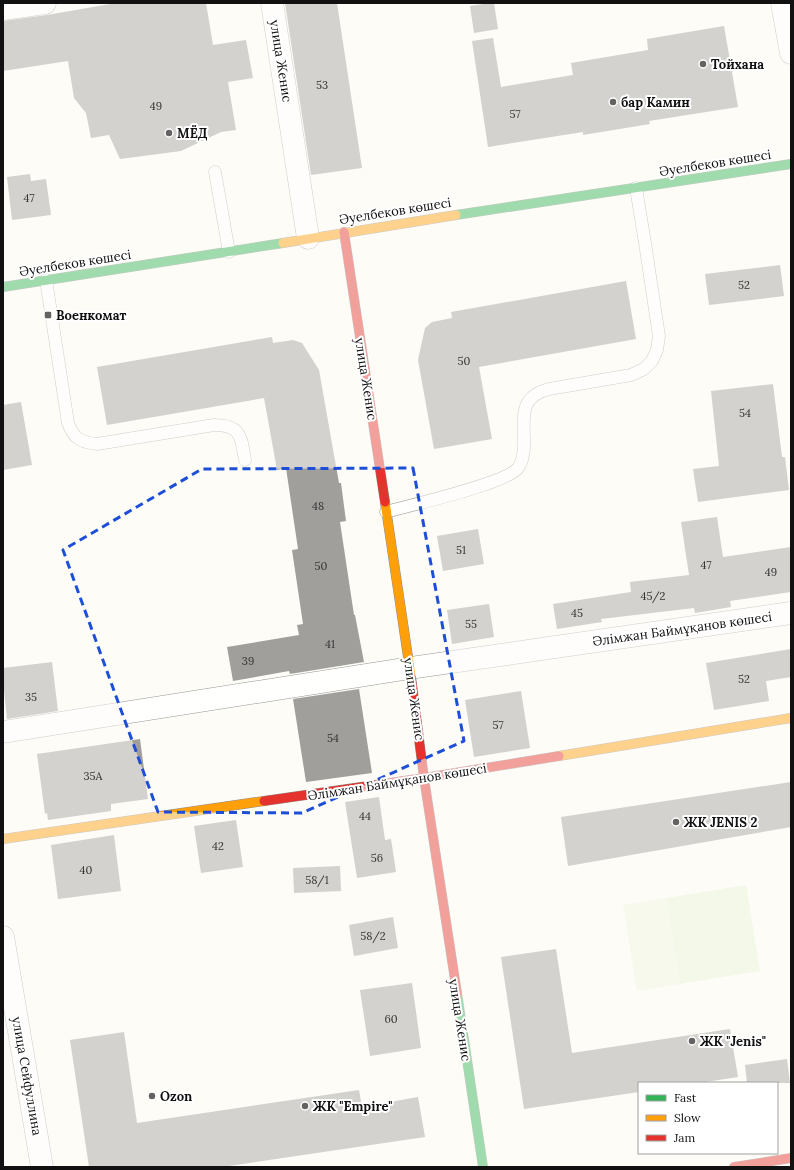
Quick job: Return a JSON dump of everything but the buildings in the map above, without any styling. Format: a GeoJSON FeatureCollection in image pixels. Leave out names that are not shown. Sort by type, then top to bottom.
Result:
{"type":"FeatureCollection","features":[{"type":"Feature","properties":{"kind":"street"},"geometry":{"type":"LineString","coordinates":[[3,9],[45,3]]}},
{"type":"Feature","properties":{"kind":"street","name":"улица Женис"},"geometry":{"type":"LineString","coordinates":[[272,3],[308,238]]}},
{"type":"Feature","properties":{"kind":"street"},"geometry":{"type":"LineString","coordinates":[[782,3],[791,53]]}},
{"type":"Feature","properties":{"kind":"street","name":"Әуелбеков көшесі"},"geometry":{"type":"LineString","coordinates":[[3,287],[229,252],[344,232],[791,164]]}},
{"type":"Feature","properties":{"kind":"street","name":"улица Женис"},"geometry":{"type":"LineString","coordinates":[[344,232],[483,1167]]}},
{"type":"Feature","properties":{"kind":"street","name":"Әлімжан Баймұқанов көшесі"},"geometry":{"type":"LineString","coordinates":[[3,732],[410,668],[791,613]]}},
{"type":"Feature","properties":{"kind":"street","name":"Әлімжан Баймұқанов көшесі"},"geometry":{"type":"LineString","coordinates":[[3,839],[424,778],[791,718]]}},
{"type":"Feature","properties":{"kind":"street","name":"улица Сейфуллина"},"geometry":{"type":"LineString","coordinates":[[3,937],[42,1167]]}},
{"type":"Feature","properties":{"kind":"street"},"geometry":{"type":"LineString","coordinates":[[734,1167],[791,1158]]}},
{"type":"Feature","properties":{"kind":"lane"},"geometry":{"type":"LineString","coordinates":[[215,172],[229,252]]}},
{"type":"Feature","properties":{"kind":"lane"},"geometry":{"type":"LineString","coordinates":[[386,512],[488,484],[511,475],[518,469],[523,460],[525,408],[532,396],[539,391],[549,388],[631,375],[644,369],[652,361],[657,350],[659,336],[636,188]]}},
{"type":"Feature","properties":{"kind":"lane"},"geometry":{"type":"LineString","coordinates":[[46,280],[68,422],[72,432],[78,439],[97,444],[214,425],[224,425],[234,428],[240,435],[245,460]]}},
{"type":"Feature","properties":{"kind":"highlighted area"},"geometry":{"type":"Polygon","coordinates":[[[413,468],[464,741],[302,813],[158,812],[63,550],[202,469],[413,468]]]}},
{"type":"Feature","properties":{"kind":"green space"},"geometry":{"type":"Polygon","coordinates":[[[746,885],[760,971],[680,984],[666,898],[746,885]]]}},
{"type":"Feature","properties":{"kind":"green space"},"geometry":{"type":"Polygon","coordinates":[[[666,898],[680,984],[637,991],[623,905],[666,898]]]}},
{"type":"Feature","properties":{"kind":"traffic: fast"},"geometry":{"type":"LineString","coordinates":[[456,215],[791,164]]}},
{"type":"Feature","properties":{"kind":"traffic: fast"},"geometry":{"type":"LineString","coordinates":[[3,287],[283,243]]}},
{"type":"Feature","properties":{"kind":"traffic: fast"},"geometry":{"type":"LineString","coordinates":[[457,993],[483,1167]]}},
{"type":"Feature","properties":{"kind":"traffic: slow"},"geometry":{"type":"LineString","coordinates":[[283,243],[456,215]]}},
{"type":"Feature","properties":{"kind":"traffic: slow"},"geometry":{"type":"LineString","coordinates":[[385,502],[411,677]]}},
{"type":"Feature","properties":{"kind":"traffic: slow"},"geometry":{"type":"LineString","coordinates":[[559,756],[791,718]]}},
{"type":"Feature","properties":{"kind":"traffic: slow"},"geometry":{"type":"LineString","coordinates":[[3,839],[264,801]]}},
{"type":"Feature","properties":{"kind":"traffic: jam"},"geometry":{"type":"LineString","coordinates":[[344,232],[385,502]]}},
{"type":"Feature","properties":{"kind":"traffic: jam"},"geometry":{"type":"LineString","coordinates":[[411,677],[424,778],[457,993]]}},
{"type":"Feature","properties":{"kind":"traffic: jam"},"geometry":{"type":"LineString","coordinates":[[264,801],[424,778],[559,756]]}},
{"type":"Feature","properties":{"kind":"traffic: jam"},"geometry":{"type":"LineString","coordinates":[[734,1167],[791,1158]]}},
{"type":"Feature","properties":{"kind":"place","name":"Тойхана"},"geometry":{"type":"Point","coordinates":[703,64]}},
{"type":"Feature","properties":{"kind":"place","name":"бар Камин"},"geometry":{"type":"Point","coordinates":[613,102]}},
{"type":"Feature","properties":{"kind":"place","name":"МЁД"},"geometry":{"type":"Point","coordinates":[169,133]}},
{"type":"Feature","properties":{"kind":"place","name":"Военкомат"},"geometry":{"type":"Point","coordinates":[48,315]}},
{"type":"Feature","properties":{"kind":"place","name":"ЖК JENIS 2"},"geometry":{"type":"Point","coordinates":[676,822]}},
{"type":"Feature","properties":{"kind":"place","name":"ЖК \"Jenis\""},"geometry":{"type":"Point","coordinates":[692,1041]}},
{"type":"Feature","properties":{"kind":"place","name":"Ozon"},"geometry":{"type":"Point","coordinates":[152,1096]}},
{"type":"Feature","properties":{"kind":"place","name":"ЖК \"Empire\""},"geometry":{"type":"Point","coordinates":[305,1106]}}]}
